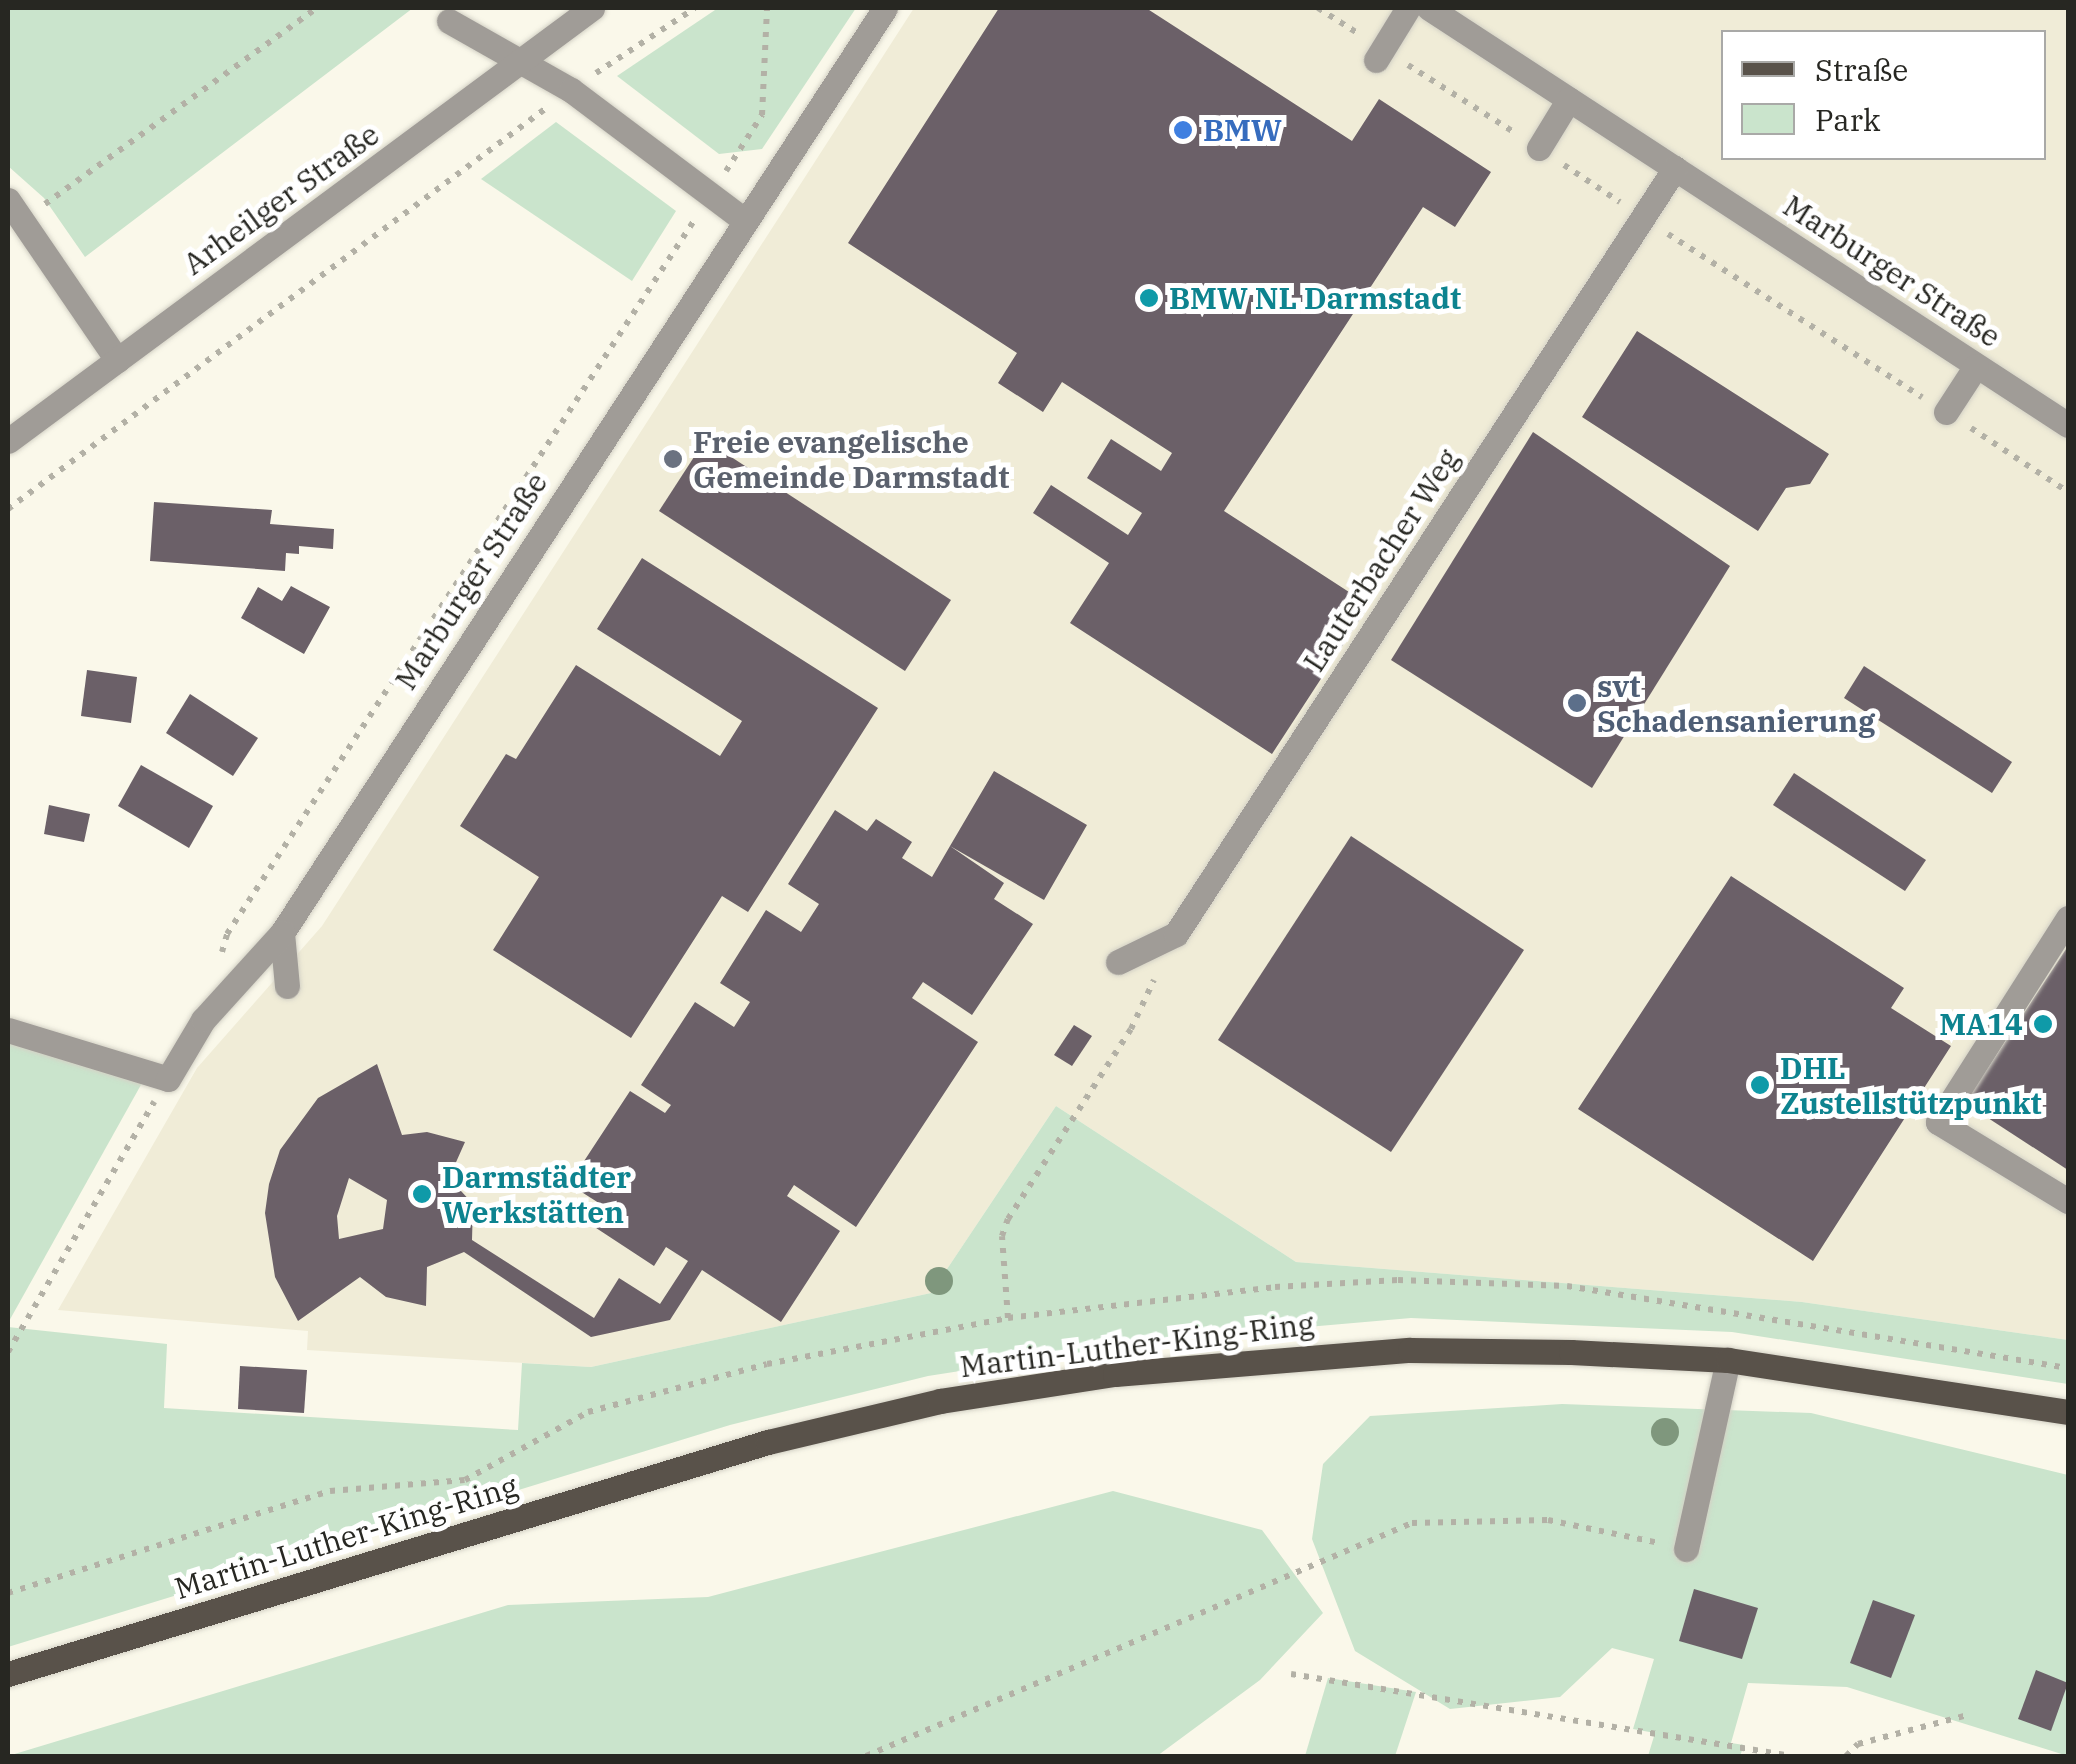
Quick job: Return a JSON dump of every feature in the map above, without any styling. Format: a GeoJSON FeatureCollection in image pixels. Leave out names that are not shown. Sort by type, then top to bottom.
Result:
{"type":"FeatureCollection","features":[{"type":"Feature","properties":{"kind":"main road","name":"Martin-Luther-King-Ring"},"geometry":{"type":"LineString","coordinates":[[8,1674],[768,1442],[940,1402],[1115,1374],[1410,1350],[1728,1360],[2068,1412]]}},
{"type":"Feature","properties":{"kind":"street","name":"Arheilger Straße"},"geometry":{"type":"LineString","coordinates":[[8,442],[592,8]]}},
{"type":"Feature","properties":{"kind":"street","name":"Marburger Straße"},"geometry":{"type":"LineString","coordinates":[[168,1079],[203,1020],[282,933],[884,8]]}},
{"type":"Feature","properties":{"kind":"street"},"geometry":{"type":"LineString","coordinates":[[1380,54],[1408,8]]}},
{"type":"Feature","properties":{"kind":"street","name":"Marburger Straße"},"geometry":{"type":"LineString","coordinates":[[1429,8],[2068,425]]}},
{"type":"Feature","properties":{"kind":"street"},"geometry":{"type":"LineString","coordinates":[[449,20],[570,90],[744,220]]}},
{"type":"Feature","properties":{"kind":"street"},"geometry":{"type":"LineString","coordinates":[[1540,148],[1569,100]]}},
{"type":"Feature","properties":{"kind":"street","name":"Lauterbacher Weg"},"geometry":{"type":"LineString","coordinates":[[1176,934],[1675,168]]}},
{"type":"Feature","properties":{"kind":"street"},"geometry":{"type":"LineString","coordinates":[[16,209],[117,360]]}},
{"type":"Feature","properties":{"kind":"street"},"geometry":{"type":"LineString","coordinates":[[1946,412],[1976,366]]}},
{"type":"Feature","properties":{"kind":"street"},"geometry":{"type":"LineString","coordinates":[[2068,918],[1938,1122],[2068,1201]]}},
{"type":"Feature","properties":{"kind":"street"},"geometry":{"type":"LineString","coordinates":[[282,933],[287,986]]}},
{"type":"Feature","properties":{"kind":"street"},"geometry":{"type":"LineString","coordinates":[[1118,962],[1176,934]]}},
{"type":"Feature","properties":{"kind":"street"},"geometry":{"type":"LineString","coordinates":[[8,1030],[168,1079]]}},
{"type":"Feature","properties":{"kind":"street"},"geometry":{"type":"LineString","coordinates":[[1686,1549],[1728,1360]]}},
{"type":"Feature","properties":{"kind":"path"},"geometry":{"type":"LineString","coordinates":[[16,209],[317,8]]}},
{"type":"Feature","properties":{"kind":"path"},"geometry":{"type":"LineString","coordinates":[[8,508],[570,90],[695,8]]}},
{"type":"Feature","properties":{"kind":"path"},"geometry":{"type":"LineString","coordinates":[[218,968],[227,934],[762,116],[768,8]]}},
{"type":"Feature","properties":{"kind":"path"},"geometry":{"type":"LineString","coordinates":[[1318,8],[1380,54],[1540,148],[2068,492]]}},
{"type":"Feature","properties":{"kind":"path"},"geometry":{"type":"LineString","coordinates":[[1008,1318],[1002,1236],[1008,1219],[1130,1029],[1176,934]]}},
{"type":"Feature","properties":{"kind":"path"},"geometry":{"type":"LineString","coordinates":[[8,1352],[168,1079]]}},
{"type":"Feature","properties":{"kind":"path"},"geometry":{"type":"LineString","coordinates":[[866,1756],[1412,1523],[1548,1520],[1686,1549]]}},
{"type":"Feature","properties":{"kind":"path"},"geometry":{"type":"LineString","coordinates":[[1291,1674],[1791,1756]]}},
{"type":"Feature","properties":{"kind":"path"},"geometry":{"type":"LineString","coordinates":[[1846,1756],[1858,1744],[1964,1716]]}},
{"type":"Feature","properties":{"kind":"shaded area"},"geometry":{"type":"Polygon","coordinates":[[[914,8],[2068,8],[2068,1340],[1802,1302],[1296,1262],[1056,1106],[931,1293],[591,1367],[307,1350],[308,1331],[58,1310],[197,1068],[322,926],[914,8]]]}},
{"type":"Feature","properties":{"kind":"green space"},"geometry":{"type":"Polygon","coordinates":[[[8,8],[413,8],[85,257],[44,198],[8,166],[8,8]]]}},
{"type":"Feature","properties":{"kind":"green space"},"geometry":{"type":"Polygon","coordinates":[[[718,8],[856,8],[762,149],[719,154],[617,76],[718,8]]]}},
{"type":"Feature","properties":{"kind":"green space"},"geometry":{"type":"Polygon","coordinates":[[[556,122],[676,211],[632,281],[481,179],[556,122]]]}},
{"type":"Feature","properties":{"kind":"green space"},"geometry":{"type":"Polygon","coordinates":[[[8,1042],[142,1083],[8,1323],[8,1042]]]}},
{"type":"Feature","properties":{"kind":"green space"},"geometry":{"type":"Polygon","coordinates":[[[1056,1106],[1296,1262],[1802,1302],[2068,1340],[2068,1384],[1732,1332],[1411,1318],[1167,1339],[928,1376],[730,1425],[8,1647],[8,1327],[167,1344],[164,1408],[518,1430],[522,1363],[591,1367],[931,1293],[1056,1106]]]}},
{"type":"Feature","properties":{"kind":"green space"},"geometry":{"type":"Polygon","coordinates":[[[1562,1404],[1811,1413],[2068,1475],[2068,1756],[1847,1687],[1748,1683],[1731,1743],[1744,1745],[1740,1756],[1648,1756],[1655,1733],[1633,1729],[1654,1659],[1612,1648],[1560,1697],[1450,1709],[1355,1651],[1312,1539],[1323,1464],[1370,1416],[1562,1404]]]}},
{"type":"Feature","properties":{"kind":"green space"},"geometry":{"type":"Polygon","coordinates":[[[1113,1491],[1262,1530],[1323,1613],[1260,1680],[1157,1756],[8,1756],[508,1605],[708,1597],[1113,1491]]]}},
{"type":"Feature","properties":{"kind":"green space"},"geometry":{"type":"Polygon","coordinates":[[[1328,1678],[1416,1692],[1395,1756],[1305,1756],[1328,1678]]]}},
{"type":"Feature","properties":{"kind":"building","name":"BMW NL Darmstadt"},"geometry":{"type":"Polygon","coordinates":[[[999,8],[1146,8],[1352,141],[1379,99],[1491,172],[1455,227],[1423,207],[1224,511],[1369,605],[1272,754],[1070,623],[1109,563],[1033,513],[1051,485],[1128,535],[1142,513],[1087,478],[1111,439],[1161,471],[1172,453],[1062,382],[1043,412],[998,383],[1017,353],[848,243],[999,8]]]}},
{"type":"Feature","properties":{"kind":"building"},"geometry":{"type":"Polygon","coordinates":[[[1637,331],[1829,454],[1810,484],[1786,488],[1758,531],[1582,417],[1637,331]]]}},
{"type":"Feature","properties":{"kind":"building"},"geometry":{"type":"Polygon","coordinates":[[[1533,432],[1730,566],[1592,788],[1391,660],[1533,432]]]}},
{"type":"Feature","properties":{"kind":"building"},"geometry":{"type":"Polygon","coordinates":[[[705,440],[951,600],[905,671],[659,511],[705,440]]]}},
{"type":"Feature","properties":{"kind":"building"},"geometry":{"type":"Polygon","coordinates":[[[154,502],[272,510],[270,524],[334,529],[333,549],[299,546],[299,554],[286,553],[285,571],[150,561],[154,502]]]}},
{"type":"Feature","properties":{"kind":"building"},"geometry":{"type":"Polygon","coordinates":[[[642,558],[878,708],[748,912],[722,896],[631,1038],[493,950],[539,877],[460,826],[506,754],[516,759],[576,665],[720,756],[742,721],[597,629],[642,558]]]}},
{"type":"Feature","properties":{"kind":"building"},"geometry":{"type":"Polygon","coordinates":[[[291,586],[330,607],[304,654],[241,618],[258,587],[282,601],[291,586]]]}},
{"type":"Feature","properties":{"kind":"building"},"geometry":{"type":"Polygon","coordinates":[[[1864,666],[2012,762],[1992,793],[1844,698],[1864,666]]]}},
{"type":"Feature","properties":{"kind":"building"},"geometry":{"type":"Polygon","coordinates":[[[87,670],[137,677],[131,723],[81,716],[87,670]]]}},
{"type":"Feature","properties":{"kind":"building"},"geometry":{"type":"Polygon","coordinates":[[[190,694],[258,738],[233,776],[166,733],[190,694]]]}},
{"type":"Feature","properties":{"kind":"building"},"geometry":{"type":"Polygon","coordinates":[[[141,765],[213,806],[189,848],[118,806],[141,765]]]}},
{"type":"Feature","properties":{"kind":"building"},"geometry":{"type":"Polygon","coordinates":[[[994,771],[1087,825],[1044,900],[950,846],[994,771]]]}},
{"type":"Feature","properties":{"kind":"building"},"geometry":{"type":"Polygon","coordinates":[[[1794,773],[1926,860],[1905,891],[1773,805],[1794,773]]]}},
{"type":"Feature","properties":{"kind":"building"},"geometry":{"type":"Polygon","coordinates":[[[49,805],[90,814],[84,842],[44,834],[49,805]]]}},
{"type":"Feature","properties":{"kind":"building"},"geometry":{"type":"Polygon","coordinates":[[[835,810],[867,831],[876,819],[912,842],[902,858],[932,877],[950,846],[1004,883],[994,899],[1033,924],[972,1015],[923,982],[912,998],[978,1042],[856,1227],[794,1185],[787,1196],[840,1231],[781,1322],[702,1270],[670,1320],[591,1337],[464,1252],[427,1267],[426,1306],[386,1297],[360,1277],[298,1321],[275,1277],[265,1213],[269,1184],[280,1150],[318,1098],[377,1064],[402,1135],[427,1132],[465,1142],[449,1178],[473,1204],[472,1240],[594,1318],[619,1278],[660,1304],[688,1261],[666,1247],[654,1266],[590,1224],[602,1205],[569,1184],[630,1091],[665,1113],[671,1105],[641,1085],[695,1002],[734,1027],[750,1002],[720,983],[766,910],[801,932],[819,904],[788,884],[835,810]],[[349,1178],[337,1216],[339,1239],[383,1229],[387,1200],[349,1178]]]}},
{"type":"Feature","properties":{"kind":"building"},"geometry":{"type":"Polygon","coordinates":[[[1351,836],[1524,950],[1391,1152],[1218,1040],[1351,836]]]}},
{"type":"Feature","properties":{"kind":"building","name":"DHL Zustellstützpunkt"},"geometry":{"type":"Polygon","coordinates":[[[1731,876],[1904,988],[1891,1008],[1951,1046],[1813,1261],[1578,1109],[1731,876]]]}},
{"type":"Feature","properties":{"kind":"building","name":"MA14"},"geometry":{"type":"Polygon","coordinates":[[[2068,946],[2068,1170],[1965,1103],[2068,946]]]}},
{"type":"Feature","properties":{"kind":"building"},"geometry":{"type":"Polygon","coordinates":[[[1074,1025],[1092,1036],[1072,1066],[1054,1055],[1074,1025]]]}},
{"type":"Feature","properties":{"kind":"building"},"geometry":{"type":"Polygon","coordinates":[[[240,1366],[307,1370],[304,1413],[238,1409],[240,1366]]]}},
{"type":"Feature","properties":{"kind":"building"},"geometry":{"type":"Polygon","coordinates":[[[1694,1589],[1758,1608],[1742,1659],[1679,1641],[1694,1589]]]}},
{"type":"Feature","properties":{"kind":"building"},"geometry":{"type":"Polygon","coordinates":[[[1873,1600],[1915,1615],[1891,1678],[1850,1663],[1873,1600]]]}},
{"type":"Feature","properties":{"kind":"building"},"geometry":{"type":"Polygon","coordinates":[[[2036,1670],[2068,1683],[2051,1731],[2018,1719],[2036,1670]]]}},
{"type":"Feature","properties":{"kind":"place","name":"BMW"},"geometry":{"type":"Point","coordinates":[1183,130]}},
{"type":"Feature","properties":{"kind":"place","name":"BMW NL Darmstadt"},"geometry":{"type":"Point","coordinates":[1149,298]}},
{"type":"Feature","properties":{"kind":"place","name":"Freie evangelische Gemeinde Darmstadt"},"geometry":{"type":"Point","coordinates":[673,459]}},
{"type":"Feature","properties":{"kind":"place","name":"svt Schadensanierung"},"geometry":{"type":"Point","coordinates":[1577,703]}},
{"type":"Feature","properties":{"kind":"place","name":"MA14"},"geometry":{"type":"Point","coordinates":[2043,1024]}},
{"type":"Feature","properties":{"kind":"place","name":"DHL Zustellstützpunkt"},"geometry":{"type":"Point","coordinates":[1760,1085]}},
{"type":"Feature","properties":{"kind":"place","name":"Darmstädter Werkstätten"},"geometry":{"type":"Point","coordinates":[422,1194]}}]}
